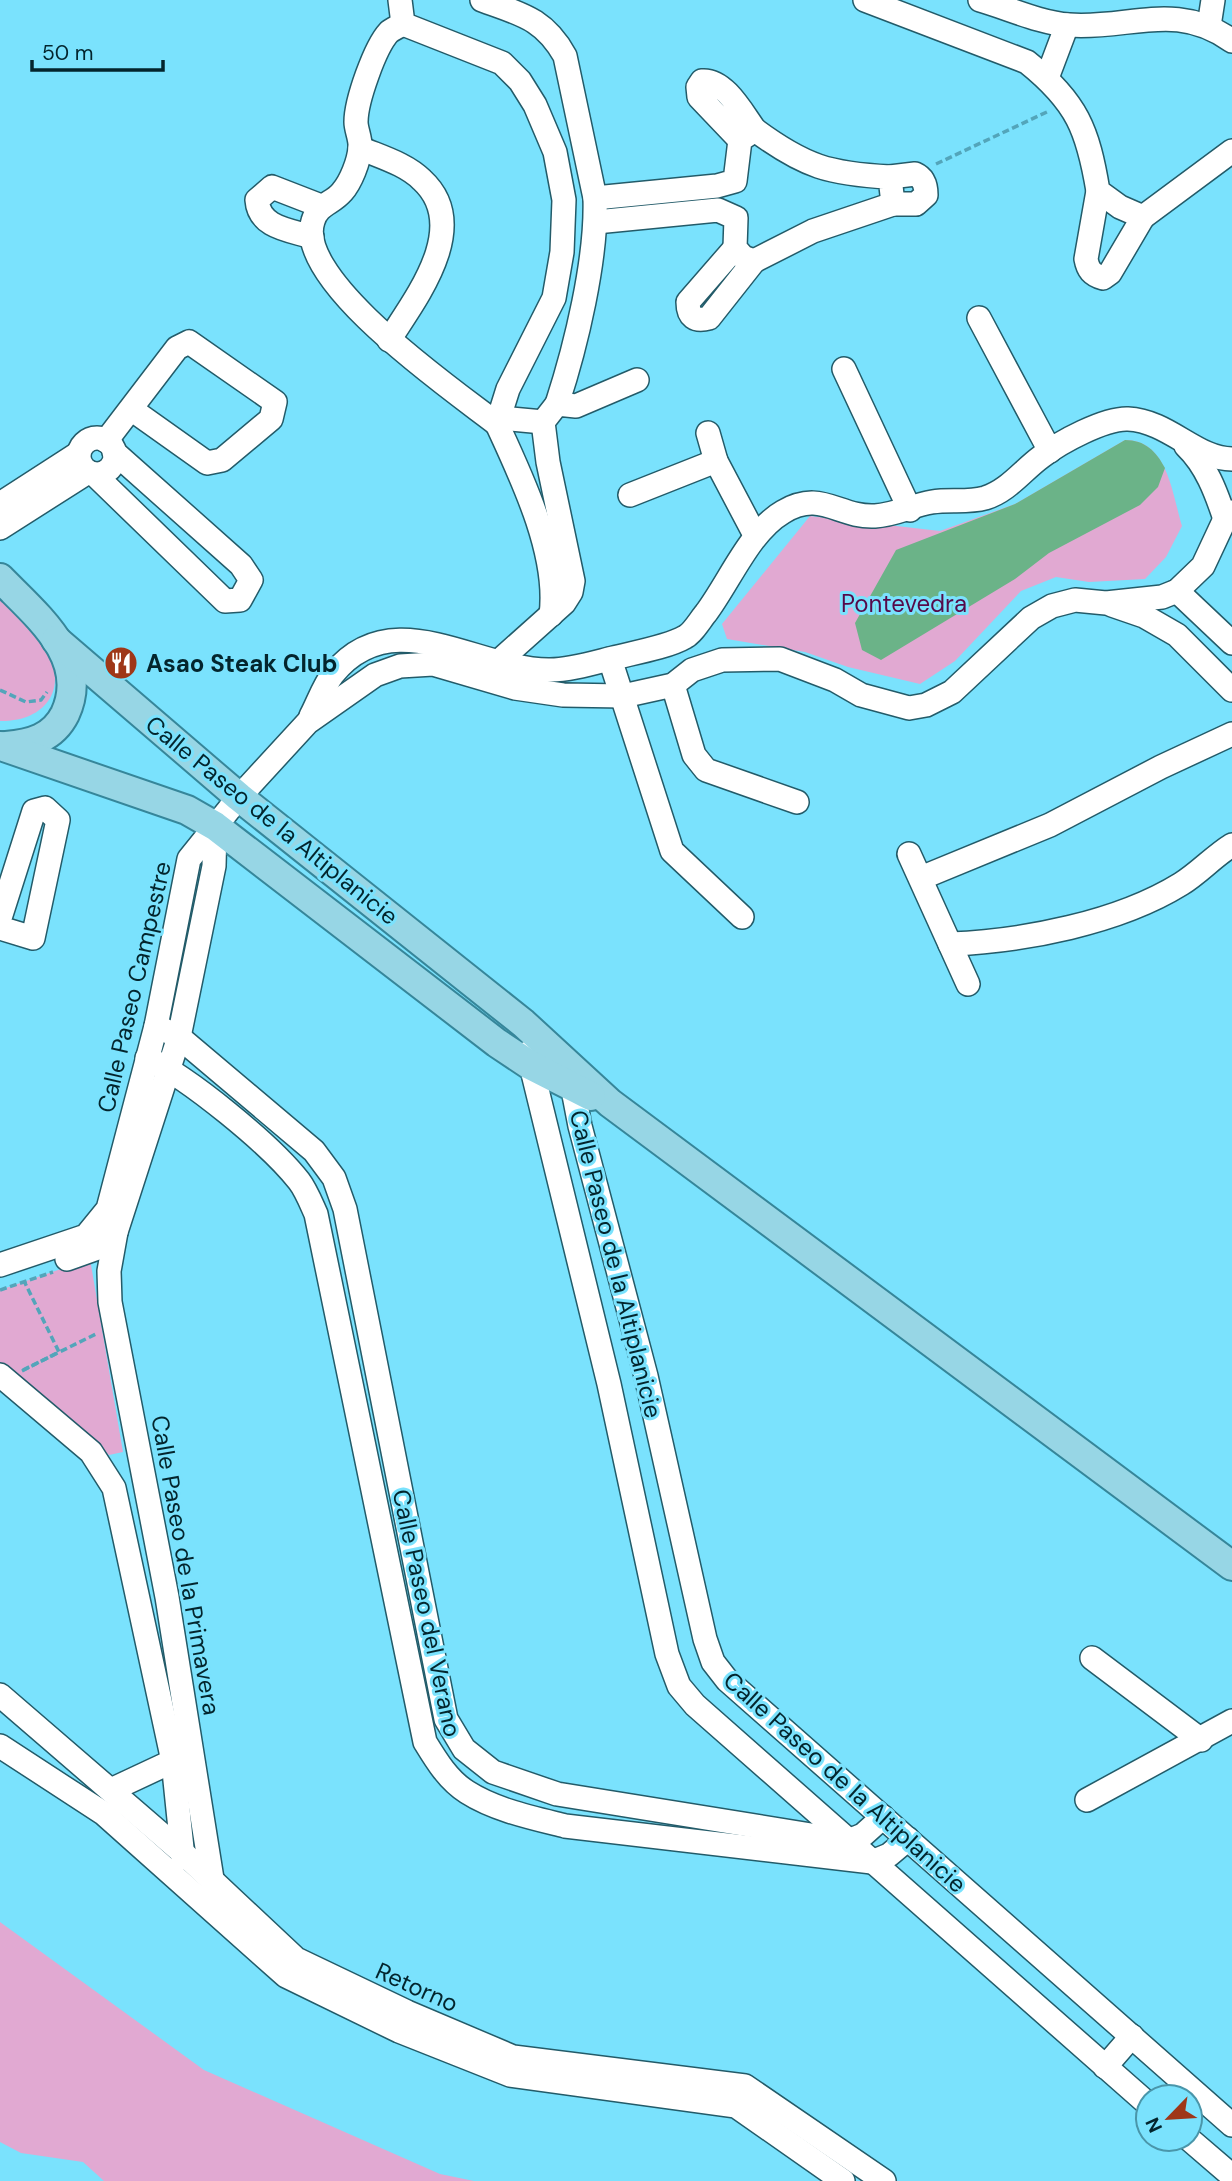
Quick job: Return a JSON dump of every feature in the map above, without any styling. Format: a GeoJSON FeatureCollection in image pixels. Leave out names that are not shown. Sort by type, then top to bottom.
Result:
{"type":"FeatureCollection","features":[{"type":"Feature","properties":{"kind":"main road"},"geometry":{"type":"LineString","coordinates":[[0,578],[64,650],[71,672],[72,698],[62,719],[47,736],[29,744],[0,746]]}},
{"type":"Feature","properties":{"kind":"main road","name":"Calle Paseo de la Altiplanicie"},"geometry":{"type":"LineString","coordinates":[[56,640],[239,797],[523,1023],[571,1076]]}},
{"type":"Feature","properties":{"kind":"main road","name":"Calle Paseo de la Altiplanicie"},"geometry":{"type":"LineString","coordinates":[[0,746],[187,810],[215,826],[530,1065],[571,1076]]}},
{"type":"Feature","properties":{"kind":"main road"},"geometry":{"type":"LineString","coordinates":[[571,1076],[1232,1566]]}},
{"type":"Feature","properties":{"kind":"street"},"geometry":{"type":"LineString","coordinates":[[400,0],[403,24]]}},
{"type":"Feature","properties":{"kind":"street"},"geometry":{"type":"LineString","coordinates":[[482,0],[537,20],[554,36],[565,56],[595,198],[596,222],[568,372],[550,413],[548,462],[573,581],[571,592],[564,603],[493,672]]}},
{"type":"Feature","properties":{"kind":"street"},"geometry":{"type":"LineString","coordinates":[[865,0],[918,9],[1027,62],[1047,78],[1086,133],[1098,191],[1086,259],[1087,268],[1094,276],[1103,278],[1110,273],[1143,218],[1232,151]]}},
{"type":"Feature","properties":{"kind":"street"},"geometry":{"type":"LineString","coordinates":[[980,0],[1067,25],[1099,25],[1168,8],[1181,17],[1209,26],[1232,41]]}},
{"type":"Feature","properties":{"kind":"street"},"geometry":{"type":"LineString","coordinates":[[1209,26],[1213,0]]}},
{"type":"Feature","properties":{"kind":"street"},"geometry":{"type":"LineString","coordinates":[[497,424],[508,389],[554,298],[562,252],[564,200],[555,152],[535,105],[520,81],[502,63],[403,24],[390,31],[375,54],[356,120],[360,148],[351,179],[342,194],[321,206],[312,222],[315,250],[332,280],[389,340],[497,424],[519,472],[545,551],[554,594],[551,615]]}},
{"type":"Feature","properties":{"kind":"street"},"geometry":{"type":"LineString","coordinates":[[1047,78],[1067,25]]}},
{"type":"Feature","properties":{"kind":"street"},"geometry":{"type":"LineString","coordinates":[[595,198],[717,186],[735,181],[748,135],[804,162],[832,172],[890,177],[915,174],[923,180],[926,188],[922,201],[893,204],[744,255],[736,218],[718,210],[596,222]]}},
{"type":"Feature","properties":{"kind":"street"},"geometry":{"type":"LineString","coordinates":[[360,148],[400,164],[423,180],[437,199],[441,228],[438,252],[428,281],[389,340]]}},
{"type":"Feature","properties":{"kind":"street"},"geometry":{"type":"LineString","coordinates":[[890,177],[893,204]]}},
{"type":"Feature","properties":{"kind":"street"},"geometry":{"type":"LineString","coordinates":[[312,237],[267,223],[258,210],[257,200],[271,187],[321,206]]}},
{"type":"Feature","properties":{"kind":"street"},"geometry":{"type":"LineString","coordinates":[[1098,191],[1120,207],[1143,218]]}},
{"type":"Feature","properties":{"kind":"street"},"geometry":{"type":"LineString","coordinates":[[979,318],[1050,451]]}},
{"type":"Feature","properties":{"kind":"street"},"geometry":{"type":"LineString","coordinates":[[110,446],[131,409],[177,348],[189,342],[275,402],[271,419],[222,460],[207,463],[131,409]]}},
{"type":"Feature","properties":{"kind":"street"},"geometry":{"type":"LineString","coordinates":[[844,369],[910,510]]}},
{"type":"Feature","properties":{"kind":"street"},"geometry":{"type":"LineString","coordinates":[[497,424],[576,406],[637,380]]}},
{"type":"Feature","properties":{"kind":"street"},"geometry":{"type":"LineString","coordinates":[[215,826],[308,722],[375,675],[400,666],[433,664],[493,672],[550,671],[610,659],[686,637],[727,585],[755,535],[781,513],[799,503],[815,501],[873,516],[910,510],[931,502],[973,501],[989,497],[1006,488],[1050,451],[1107,422],[1128,419],[1170,430],[1211,456],[1232,458]]}},
{"type":"Feature","properties":{"kind":"street"},"geometry":{"type":"LineString","coordinates":[[493,672],[563,695],[624,696],[673,685],[692,670],[722,660],[780,659],[835,680],[860,695],[909,708],[952,692],[1031,618],[1052,606],[1075,600],[1106,603],[1161,597],[1177,591],[1203,566],[1228,515],[1198,457],[1170,430]]}},
{"type":"Feature","properties":{"kind":"street"},"geometry":{"type":"LineString","coordinates":[[708,433],[716,461],[755,535]]}},
{"type":"Feature","properties":{"kind":"street"},"geometry":{"type":"LineString","coordinates":[[92,439],[110,446],[241,565],[251,580],[240,600],[225,601],[87,466],[86,442],[92,439]]}},
{"type":"Feature","properties":{"kind":"street"},"geometry":{"type":"LineString","coordinates":[[629,495],[716,461]]}},
{"type":"Feature","properties":{"kind":"street"},"geometry":{"type":"LineString","coordinates":[[0,504],[87,466]]}},
{"type":"Feature","properties":{"kind":"street"},"geometry":{"type":"LineString","coordinates":[[0,528],[87,466]]}},
{"type":"Feature","properties":{"kind":"street"},"geometry":{"type":"LineString","coordinates":[[1177,591],[1232,643]]}},
{"type":"Feature","properties":{"kind":"street"},"geometry":{"type":"LineString","coordinates":[[1106,603],[1144,616],[1177,635],[1232,690]]}},
{"type":"Feature","properties":{"kind":"street"},"geometry":{"type":"LineString","coordinates":[[686,637],[695,658],[692,670]]}},
{"type":"Feature","properties":{"kind":"street"},"geometry":{"type":"LineString","coordinates":[[610,659],[672,851],[743,917]]}},
{"type":"Feature","properties":{"kind":"street"},"geometry":{"type":"LineString","coordinates":[[673,685],[694,755],[706,770],[797,802]]}},
{"type":"Feature","properties":{"kind":"street"},"geometry":{"type":"LineString","coordinates":[[921,878],[1050,825],[1231,731]]}},
{"type":"Feature","properties":{"kind":"street"},"geometry":{"type":"LineString","coordinates":[[0,918],[34,811],[45,808],[58,820],[33,938],[0,928]]}},
{"type":"Feature","properties":{"kind":"street","name":"Calle Paseo Campestre"},"geometry":{"type":"LineString","coordinates":[[0,1265],[86,1236],[108,1209],[156,1026],[189,859],[215,826]]}},
{"type":"Feature","properties":{"kind":"street","name":"Calle Paseo Campestre"},"geometry":{"type":"LineString","coordinates":[[116,1231],[179,1037],[214,866],[215,826]]}},
{"type":"Feature","properties":{"kind":"street"},"geometry":{"type":"LineString","coordinates":[[950,944],[999,942],[1058,930],[1122,910],[1181,884],[1232,845]]}},
{"type":"Feature","properties":{"kind":"street"},"geometry":{"type":"LineString","coordinates":[[909,855],[968,984]]}},
{"type":"Feature","properties":{"kind":"street","name":"Calle Paseo de la Altiplanicie"},"geometry":{"type":"LineString","coordinates":[[523,1023],[530,1065],[609,1384],[667,1654],[679,1686],[695,1705],[1134,2092]]}},
{"type":"Feature","properties":{"kind":"street","name":"Calle Paseo del Verano"},"geometry":{"type":"LineString","coordinates":[[156,1026],[179,1037],[314,1151],[334,1178],[345,1209],[446,1719],[464,1749],[493,1772],[557,1794],[848,1841]]}},
{"type":"Feature","properties":{"kind":"street","name":"Calle Paseo del Verano"},"geometry":{"type":"LineString","coordinates":[[147,1058],[170,1069],[278,1157],[301,1183],[316,1214],[425,1742],[441,1768],[467,1792],[526,1816],[552,1823],[872,1862]]}},
{"type":"Feature","properties":{"kind":"street","name":"Calle Paseo de la Altiplanicie"},"geometry":{"type":"LineString","coordinates":[[571,1076],[646,1376],[705,1639],[713,1662],[727,1680],[1232,2125]]}},
{"type":"Feature","properties":{"kind":"street"},"geometry":{"type":"LineString","coordinates":[[0,1281],[95,1250],[116,1231]]}},
{"type":"Feature","properties":{"kind":"street","name":"Calle Paseo de la Primavera"},"geometry":{"type":"LineString","coordinates":[[116,1231],[109,1272],[110,1302],[167,1597],[214,1881],[211,1909]]}},
{"type":"Feature","properties":{"kind":"street"},"geometry":{"type":"LineString","coordinates":[[342,1338],[368,1332]]}},
{"type":"Feature","properties":{"kind":"street","name":"Calle Paseo de la Primavera"},"geometry":{"type":"LineString","coordinates":[[0,1375],[91,1452],[105,1469],[114,1488],[173,1761],[183,1853],[182,1884]]}},
{"type":"Feature","properties":{"kind":"street"},"geometry":{"type":"LineString","coordinates":[[609,1384],[646,1376]]}},
{"type":"Feature","properties":{"kind":"street"},"geometry":{"type":"LineString","coordinates":[[377,1508],[403,1501]]}},
{"type":"Feature","properties":{"kind":"street"},"geometry":{"type":"LineString","coordinates":[[140,1604],[167,1597]]}},
{"type":"Feature","properties":{"kind":"street"},"geometry":{"type":"LineString","coordinates":[[1092,1658],[1201,1740]]}},
{"type":"Feature","properties":{"kind":"street","name":"Retorno"},"geometry":{"type":"LineString","coordinates":[[0,1695],[183,1853],[296,1959],[407,2012],[513,2057],[745,2086],[884,2181]]}},
{"type":"Feature","properties":{"kind":"street"},"geometry":{"type":"LineString","coordinates":[[1087,1800],[1232,1721]]}},
{"type":"Feature","properties":{"kind":"street"},"geometry":{"type":"LineString","coordinates":[[0,1746],[103,1814],[286,1976],[399,2031],[510,2076],[736,2106],[843,2181]]}},
{"type":"Feature","properties":{"kind":"street"},"geometry":{"type":"LineString","coordinates":[[111,1790],[173,1761]]}},
{"type":"Feature","properties":{"kind":"street"},"geometry":{"type":"LineString","coordinates":[[552,1823],[557,1794]]}},
{"type":"Feature","properties":{"kind":"street"},"geometry":{"type":"LineString","coordinates":[[848,1841],[863,1835],[883,1817]]}},
{"type":"Feature","properties":{"kind":"street"},"geometry":{"type":"LineString","coordinates":[[872,1862],[889,1855],[908,1839]]}},
{"type":"Feature","properties":{"kind":"street"},"geometry":{"type":"LineString","coordinates":[[1105,2067],[1132,2036]]}},
{"type":"Feature","properties":{"kind":"street"},"geometry":{"type":"LineString","coordinates":[[1204,2152],[1232,2176]]}},
{"type":"Feature","properties":{"kind":"path"},"geometry":{"type":"LineString","coordinates":[[915,174],[1067,103]]}},
{"type":"Feature","properties":{"kind":"path"},"geometry":{"type":"LineString","coordinates":[[0,690],[26,702],[41,700],[48,690]]}},
{"type":"Feature","properties":{"kind":"path"},"geometry":{"type":"LineString","coordinates":[[0,1290],[63,1268]]}},
{"type":"Feature","properties":{"kind":"path"},"geometry":{"type":"LineString","coordinates":[[24,1282],[60,1352],[13,1376],[102,1331],[104,1344]]}},
{"type":"Feature","properties":{"kind":"green space","name":"Pontevedra"},"geometry":{"type":"Polygon","coordinates":[[[1125,440],[1139,442],[1151,449],[1159,459],[1171,485],[1182,526],[1166,557],[1145,579],[1089,582],[1056,577],[1021,591],[955,661],[920,684],[848,667],[805,652],[727,639],[722,624],[810,516],[940,531],[1015,504],[1125,440]]]}},
{"type":"Feature","properties":{"kind":"green space"},"geometry":{"type":"Polygon","coordinates":[[[0,599],[41,640],[50,656],[55,683],[46,704],[37,711],[27,717],[0,721],[0,599]]]}},
{"type":"Feature","properties":{"kind":"green space"},"geometry":{"type":"Polygon","coordinates":[[[90,1259],[123,1452],[109,1455],[0,1364],[0,1290],[90,1259]]]}},
{"type":"Feature","properties":{"kind":"green space"},"geometry":{"type":"Polygon","coordinates":[[[0,1922],[204,2070],[440,2174],[474,2181],[104,2181],[83,2162],[21,2153],[0,2142],[0,1922]]]}},
{"type":"Feature","properties":{"kind":"shaded area"},"geometry":{"type":"Polygon","coordinates":[[[1125,440],[1138,442],[1149,448],[1165,468],[1158,487],[1140,505],[1049,553],[1015,579],[881,660],[862,650],[855,623],[896,550],[1015,504],[1125,440]]]}},
{"type":"Feature","properties":{"kind":"place","name":"Asao Steak Club"},"geometry":{"type":"Point","coordinates":[121,663]}}]}
